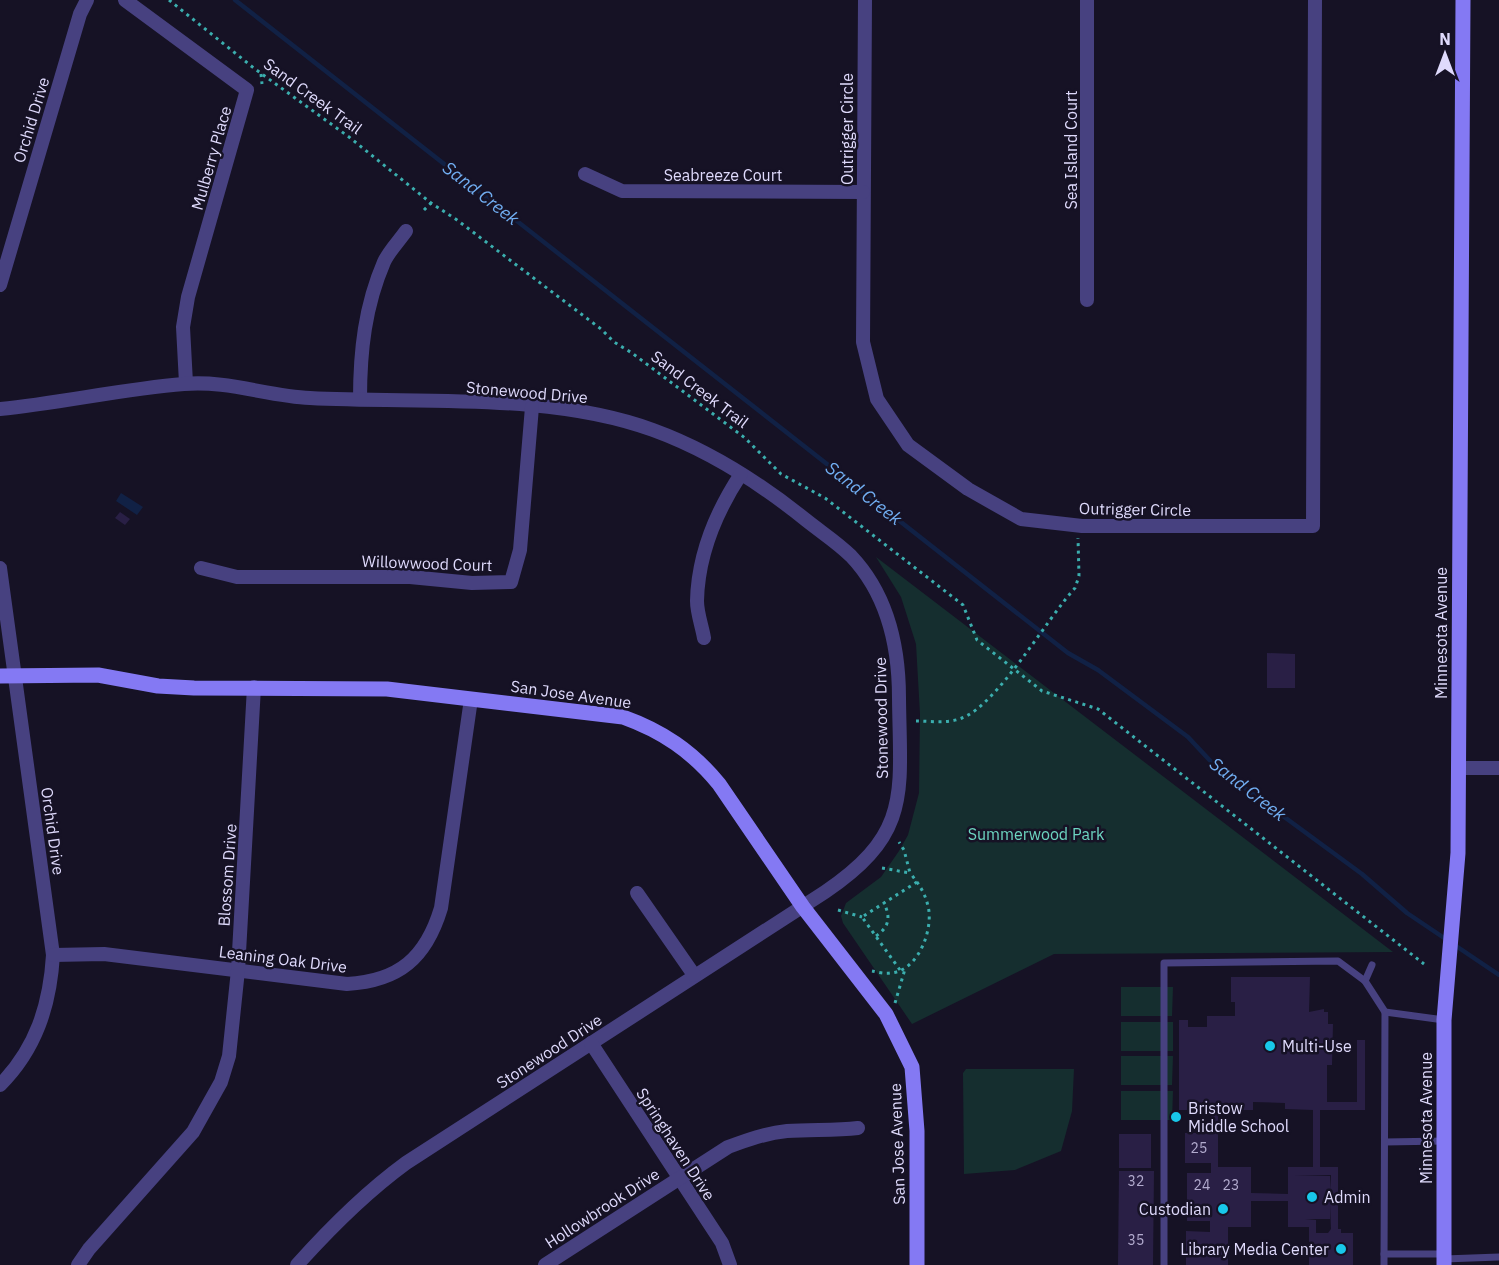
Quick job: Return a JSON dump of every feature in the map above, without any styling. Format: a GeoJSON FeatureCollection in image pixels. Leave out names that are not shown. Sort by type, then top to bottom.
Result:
{"type":"FeatureCollection","features":[{"type":"Feature","properties":{"kind":"street","name":"Orchid Drive"},"geometry":{"type":"LineString","coordinates":[[0,285],[80,14],[87,0]]}},
{"type":"Feature","properties":{"kind":"street","name":"Mulberry Place"},"geometry":{"type":"LineString","coordinates":[[125,0],[247,90],[189,297],[183,327],[186,383]]}},
{"type":"Feature","properties":{"kind":"street","name":"Outrigger Circle"},"geometry":{"type":"LineString","coordinates":[[865,0],[863,342],[877,399],[908,445],[968,489],[1021,519],[1077,526],[1313,526],[1315,0]]}},
{"type":"Feature","properties":{"kind":"street","name":"Sea Island Court"},"geometry":{"type":"LineString","coordinates":[[1087,0],[1087,300]]}},
{"type":"Feature","properties":{"kind":"street","name":"Minnesota Avenue"},"geometry":{"type":"LineString","coordinates":[[1444,1259],[1444,1020],[1458,853],[1463,0]]}},
{"type":"Feature","properties":{"kind":"street","name":"Seabreeze Court"},"geometry":{"type":"LineString","coordinates":[[585,174],[622,191],[863,192]]}},
{"type":"Feature","properties":{"kind":"street"},"geometry":{"type":"LineString","coordinates":[[360,399],[360,343],[370,304],[385,260],[405,231]]}},
{"type":"Feature","properties":{"kind":"street","name":"Stonewood Drive"},"geometry":{"type":"LineString","coordinates":[[0,409],[186,383],[221,385],[308,398],[532,407],[604,416],[651,429],[684,443],[741,474],[796,513],[851,556],[873,586],[890,620],[897,652],[899,796],[889,829],[876,850],[856,871],[803,907],[694,975],[406,1163],[373,1187],[339,1218],[297,1265]]}},
{"type":"Feature","properties":{"kind":"street","name":"Willowwood Court"},"geometry":{"type":"LineString","coordinates":[[201,568],[237,577],[410,578],[472,583],[511,582],[520,550],[532,407]]}},
{"type":"Feature","properties":{"kind":"street"},"geometry":{"type":"LineString","coordinates":[[704,638],[697,603],[702,561],[712,525],[741,474]]}},
{"type":"Feature","properties":{"kind":"street","name":"Orchid Drive"},"geometry":{"type":"LineString","coordinates":[[0,568],[7,676],[53,955],[45,1013],[35,1039],[0,1085]]}},
{"type":"Feature","properties":{"kind":"street","name":"San Jose Avenue"},"geometry":{"type":"LineString","coordinates":[[7,676],[98,675],[158,686],[387,689],[622,717],[650,727],[679,744],[704,766],[719,784],[803,907],[886,1014],[912,1067],[917,1131],[917,1265]]}},
{"type":"Feature","properties":{"kind":"street","name":"Blossom Drive"},"geometry":{"type":"LineString","coordinates":[[78,1265],[89,1248],[180,1148],[221,1082],[229,1056],[238,970],[254,687]]}},
{"type":"Feature","properties":{"kind":"street","name":"Leaning Oak Drive"},"geometry":{"type":"LineString","coordinates":[[53,955],[104,954],[347,984],[373,982],[397,971],[420,954],[435,927],[441,908],[471,699]]}},
{"type":"Feature","properties":{"kind":"street"},"geometry":{"type":"LineString","coordinates":[[1458,768],[1499,768]]}},
{"type":"Feature","properties":{"kind":"street"},"geometry":{"type":"LineString","coordinates":[[637,893],[694,975]]}},
{"type":"Feature","properties":{"kind":"street","name":"Springhaven Drive"},"geometry":{"type":"LineString","coordinates":[[591,1043],[722,1243],[730,1265]]}},
{"type":"Feature","properties":{"kind":"street","name":"Hollowbrook Drive"},"geometry":{"type":"LineString","coordinates":[[545,1265],[728,1147],[756,1136],[788,1131],[858,1128]]}},
{"type":"Feature","properties":{"kind":"lane"},"geometry":{"type":"LineString","coordinates":[[1164,1265],[1164,963],[1209,961],[1338,961],[1365,981],[1385,1012],[1384,1265]]}},
{"type":"Feature","properties":{"kind":"lane"},"geometry":{"type":"LineString","coordinates":[[1365,981],[1372,965]]}},
{"type":"Feature","properties":{"kind":"lane"},"geometry":{"type":"LineString","coordinates":[[1385,1012],[1444,1020]]}},
{"type":"Feature","properties":{"kind":"lane"},"geometry":{"type":"LineString","coordinates":[[1385,1142],[1444,1141]]}},
{"type":"Feature","properties":{"kind":"lane"},"geometry":{"type":"LineString","coordinates":[[1384,1254],[1444,1259],[1499,1257]]}},
{"type":"Feature","properties":{"kind":"path","name":"Sand Creek Trail"},"geometry":{"type":"LineString","coordinates":[[169,0],[261,73],[349,137],[431,203],[457,220],[601,329],[614,342],[745,438],[781,474],[825,498],[963,605],[977,640],[1012,668],[1042,691],[1098,709],[1424,964]]}},
{"type":"Feature","properties":{"kind":"path"},"geometry":{"type":"LineString","coordinates":[[261,73],[262,84]]}},
{"type":"Feature","properties":{"kind":"path"},"geometry":{"type":"LineString","coordinates":[[424,210],[431,203]]}},
{"type":"Feature","properties":{"kind":"path"},"geometry":{"type":"LineString","coordinates":[[777,481],[781,474]]}},
{"type":"Feature","properties":{"kind":"path"},"geometry":{"type":"LineString","coordinates":[[916,721],[947,721],[973,712],[1000,686],[1076,588],[1079,576],[1077,526]]}},
{"type":"Feature","properties":{"kind":"path"},"geometry":{"type":"LineString","coordinates":[[894,1004],[905,968],[923,944],[929,920],[925,896],[910,873],[904,850],[899,842]]}},
{"type":"Feature","properties":{"kind":"path"},"geometry":{"type":"LineString","coordinates":[[882,868],[910,873]]}},
{"type":"Feature","properties":{"kind":"path"},"geometry":{"type":"LineString","coordinates":[[862,917],[917,882]]}},
{"type":"Feature","properties":{"kind":"path"},"geometry":{"type":"LineString","coordinates":[[876,936],[885,930],[889,922],[884,903]]}},
{"type":"Feature","properties":{"kind":"path"},"geometry":{"type":"LineString","coordinates":[[838,910],[862,917],[900,970]]}},
{"type":"Feature","properties":{"kind":"path"},"geometry":{"type":"LineString","coordinates":[[872,971],[890,974],[905,968]]}},
{"type":"Feature","properties":{"kind":"green space","name":"Summerwood Park"},"geometry":{"type":"Polygon","coordinates":[[[876,557],[1393,952],[1054,954],[912,1024],[843,923],[841,916],[846,903],[881,877],[899,851],[908,835],[919,793],[920,714],[916,644],[901,597],[876,557]]]}},
{"type":"Feature","properties":{"kind":"green space"},"geometry":{"type":"Polygon","coordinates":[[[1121,987],[1173,987],[1172,1016],[1121,1016],[1121,987]]]}},
{"type":"Feature","properties":{"kind":"green space"},"geometry":{"type":"Polygon","coordinates":[[[1121,1022],[1173,1022],[1173,1051],[1121,1051],[1121,1022]]]}},
{"type":"Feature","properties":{"kind":"green space"},"geometry":{"type":"Polygon","coordinates":[[[1121,1056],[1173,1056],[1172,1085],[1121,1085],[1121,1056]]]}},
{"type":"Feature","properties":{"kind":"green space"},"geometry":{"type":"Polygon","coordinates":[[[966,1069],[1074,1069],[1072,1111],[1061,1151],[1015,1170],[964,1174],[963,1073],[966,1069]]]}},
{"type":"Feature","properties":{"kind":"green space"},"geometry":{"type":"Polygon","coordinates":[[[1121,1091],[1173,1091],[1172,1120],[1121,1120],[1121,1091]]]}},
{"type":"Feature","properties":{"kind":"water"},"geometry":{"type":"Polygon","coordinates":[[[121,493],[143,507],[137,515],[116,501],[121,493]]]}},
{"type":"Feature","properties":{"kind":"building"},"geometry":{"type":"Polygon","coordinates":[[[120,512],[130,519],[125,525],[115,518],[120,512]]]}},
{"type":"Feature","properties":{"kind":"building"},"geometry":{"type":"Polygon","coordinates":[[[1267,653],[1295,654],[1295,688],[1267,688],[1267,653]]]}},
{"type":"Feature","properties":{"kind":"building"},"geometry":{"type":"Polygon","coordinates":[[[1231,977],[1310,977],[1309,1012],[1324,1009],[1324,1012],[1328,1012],[1328,1024],[1333,1024],[1332,1065],[1327,1065],[1327,1102],[1357,1102],[1357,1040],[1365,1040],[1365,1110],[1320,1110],[1320,1167],[1338,1167],[1338,1229],[1341,1229],[1341,1233],[1353,1233],[1353,1265],[1309,1265],[1309,1227],[1288,1227],[1288,1201],[1251,1201],[1251,1227],[1228,1227],[1228,1265],[1186,1265],[1186,1231],[1210,1232],[1210,1221],[1187,1221],[1187,1173],[1211,1173],[1211,1163],[1185,1163],[1185,1133],[1211,1133],[1211,1109],[1207,1109],[1207,1102],[1202,1102],[1202,1110],[1179,1110],[1179,1020],[1188,1020],[1188,1027],[1207,1027],[1207,1016],[1235,1016],[1235,1002],[1231,1002],[1231,977]],[[1253,1102],[1253,1110],[1218,1110],[1218,1167],[1251,1167],[1251,1193],[1288,1194],[1288,1167],[1313,1167],[1313,1110],[1285,1109],[1285,1103],[1253,1102]],[[1294,1175],[1330,1176],[1331,1191],[1331,1175],[1294,1175]],[[1330,1204],[1330,1219],[1305,1219],[1316,1220],[1316,1233],[1328,1233],[1331,1229],[1330,1204]]]}},
{"type":"Feature","properties":{"kind":"building"},"geometry":{"type":"Polygon","coordinates":[[[1119,1134],[1151,1134],[1151,1168],[1119,1168],[1119,1134]]]}},
{"type":"Feature","properties":{"kind":"building"},"geometry":{"type":"Polygon","coordinates":[[[1119,1171],[1154,1171],[1153,1265],[1118,1265],[1119,1171]]]}},
{"type":"Feature","properties":{"kind":"waterway","name":"Sand Creek"},"geometry":{"type":"LineString","coordinates":[[235,0],[1068,653],[1098,670],[1188,737],[1216,767],[1362,874],[1407,913],[1499,975]]}},
{"type":"Feature","properties":{"kind":"place","name":"Multi-Use"},"geometry":{"type":"Point","coordinates":[1270,1046]}},
{"type":"Feature","properties":{"kind":"place","name":"Bristow Middle School"},"geometry":{"type":"Point","coordinates":[1176,1117]}},
{"type":"Feature","properties":{"kind":"place","name":"Admin"},"geometry":{"type":"Point","coordinates":[1312,1197]}},
{"type":"Feature","properties":{"kind":"place","name":"Custodian"},"geometry":{"type":"Point","coordinates":[1223,1209]}},
{"type":"Feature","properties":{"kind":"place","name":"Library Media Center"},"geometry":{"type":"Point","coordinates":[1341,1249]}}]}
